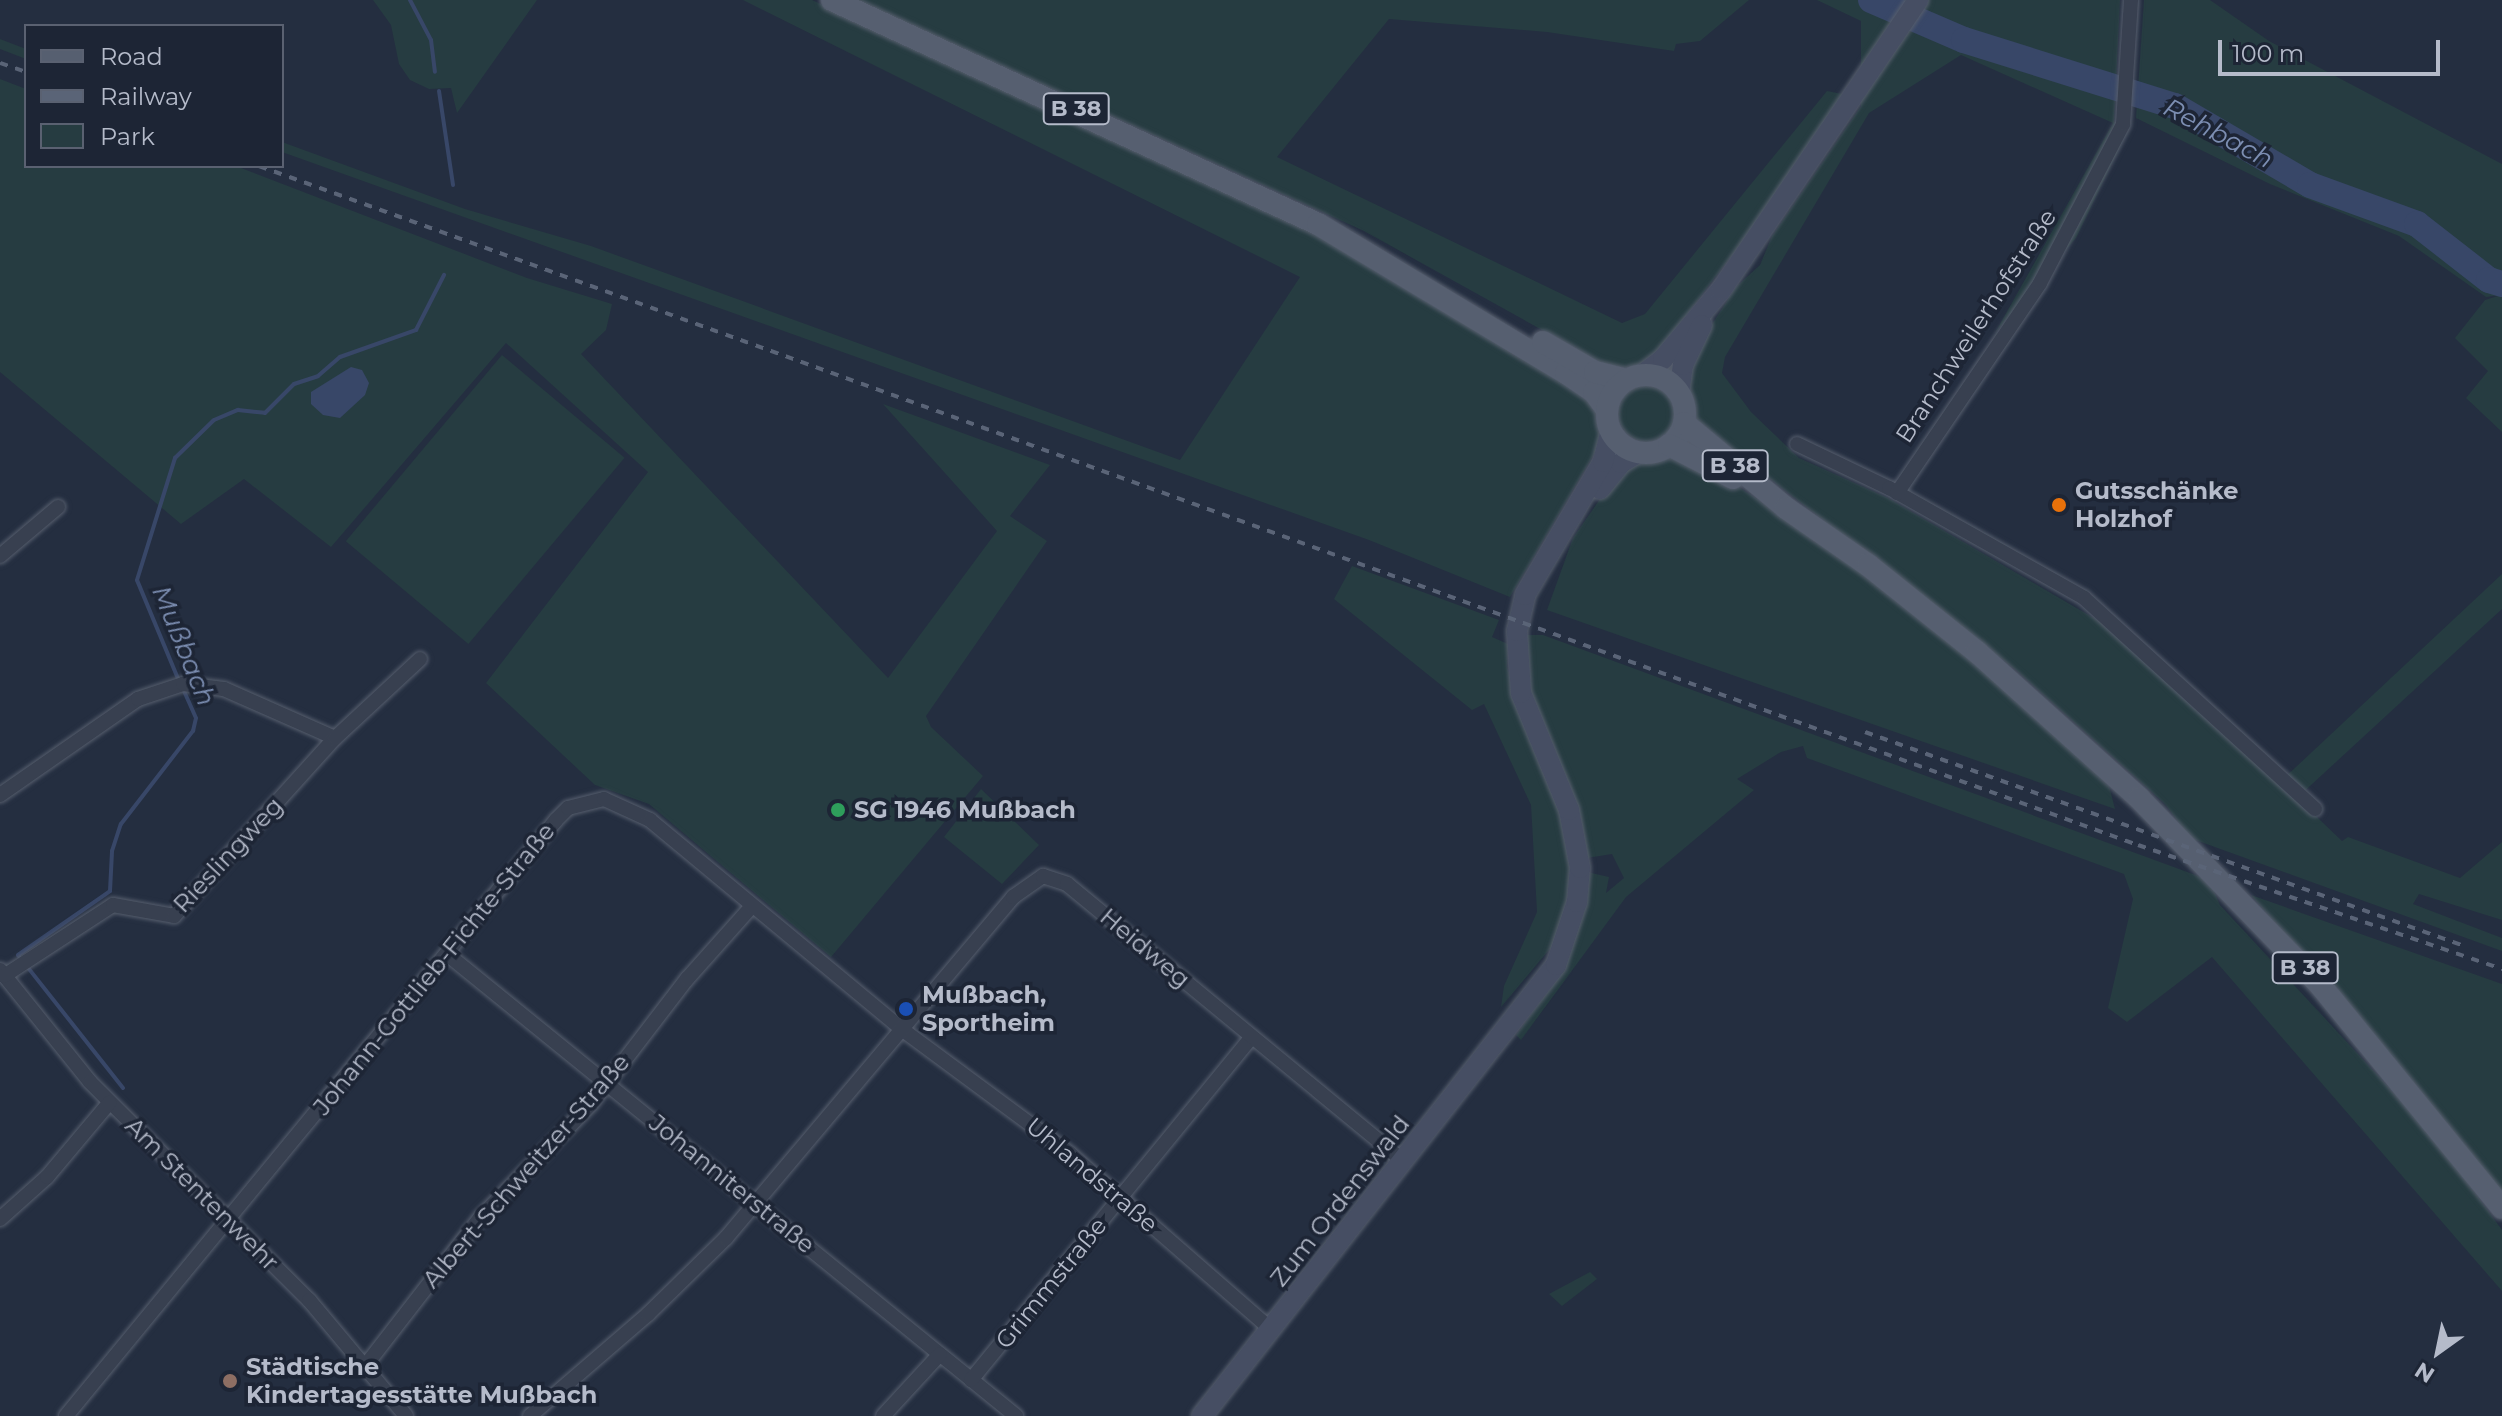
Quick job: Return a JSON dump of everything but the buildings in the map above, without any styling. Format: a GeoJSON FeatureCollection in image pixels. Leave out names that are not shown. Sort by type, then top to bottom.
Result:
{"type":"FeatureCollection","features":[{"type":"Feature","properties":{"kind":"main road","name":"B 38"},"geometry":{"type":"LineString","coordinates":[[832,0],[1422,274],[1595,372],[1634,378]]}},
{"type":"Feature","properties":{"kind":"main road","name":"B 38"},"geometry":{"type":"LineString","coordinates":[[1318,224],[1566,373],[1594,392],[1609,420]]}},
{"type":"Feature","properties":{"kind":"main road"},"geometry":{"type":"LineString","coordinates":[[1634,378],[1660,378],[1679,393],[1684,423],[1669,445],[1639,452],[1624,445],[1609,420],[1614,391],[1634,378]]}},
{"type":"Feature","properties":{"kind":"main road","name":"B 38"},"geometry":{"type":"LineString","coordinates":[[1684,423],[1786,508],[1868,565],[1977,652],[2139,798],[2321,986],[2502,1208]]}},
{"type":"Feature","properties":{"kind":"main road","name":"B 38"},"geometry":{"type":"LineString","coordinates":[[1669,445],[1786,508]]}},
{"type":"Feature","properties":{"kind":"street","name":"Branchweilerhofstraße"},"geometry":{"type":"LineString","coordinates":[[1897,493],[2040,283],[2123,124],[2130,71],[2131,0]]}},
{"type":"Feature","properties":{"kind":"street"},"geometry":{"type":"LineString","coordinates":[[1634,378],[1663,359],[1721,290],[1916,3]]}},
{"type":"Feature","properties":{"kind":"street"},"geometry":{"type":"LineString","coordinates":[[1679,393],[1683,365],[1721,290]]}},
{"type":"Feature","properties":{"kind":"street","name":"Zum Ordenswald"},"geometry":{"type":"LineString","coordinates":[[1202,1416],[1517,1015],[1535,977],[1563,943],[1580,888],[1577,846],[1569,810],[1521,693],[1516,662],[1525,595],[1603,462],[1609,420]]}},
{"type":"Feature","properties":{"kind":"street"},"geometry":{"type":"LineString","coordinates":[[1797,444],[1897,493],[2084,598],[2315,809]]}},
{"type":"Feature","properties":{"kind":"street","name":"Zum Ordenswald"},"geometry":{"type":"LineString","coordinates":[[1557,542],[1617,468],[1639,452]]}},
{"type":"Feature","properties":{"kind":"street"},"geometry":{"type":"LineString","coordinates":[[0,556],[58,507]]}},
{"type":"Feature","properties":{"kind":"street","name":"Rieslingweg"},"geometry":{"type":"LineString","coordinates":[[2,973],[23,964],[113,905],[174,916],[335,738],[420,659]]}},
{"type":"Feature","properties":{"kind":"street"},"geometry":{"type":"LineString","coordinates":[[0,795],[138,699],[179,685],[224,689],[335,738]]}},
{"type":"Feature","properties":{"kind":"street","name":"Johann-Gottlieb-Fichte-Straße"},"geometry":{"type":"LineString","coordinates":[[66,1416],[556,820],[584,802],[604,799],[632,808],[903,1030]]}},
{"type":"Feature","properties":{"kind":"street","name":"Heidweg"},"geometry":{"type":"LineString","coordinates":[[903,1030],[1013,897],[1043,876],[1067,884],[1404,1162]]}},
{"type":"Feature","properties":{"kind":"street","name":"Albert-Schweitzer-Straße"},"geometry":{"type":"LineString","coordinates":[[366,1365],[480,1218],[609,1083],[687,979],[752,906]]}},
{"type":"Feature","properties":{"kind":"street","name":"Johanniterstraße"},"geometry":{"type":"LineString","coordinates":[[447,954],[1016,1416]]}},
{"type":"Feature","properties":{"kind":"street","name":"Am Stentenwehr"},"geometry":{"type":"LineString","coordinates":[[2,973],[109,1103],[228,1220],[366,1365],[406,1416]]}},
{"type":"Feature","properties":{"kind":"street"},"geometry":{"type":"LineString","coordinates":[[530,1416],[656,1307],[756,1205],[903,1030]]}},
{"type":"Feature","properties":{"kind":"street","name":"Uhlandstraße"},"geometry":{"type":"LineString","coordinates":[[903,1030],[1030,1122],[1272,1330]]}},
{"type":"Feature","properties":{"kind":"street","name":"Grimmstraße"},"geometry":{"type":"LineString","coordinates":[[971,1380],[1252,1037]]}},
{"type":"Feature","properties":{"kind":"street"},"geometry":{"type":"LineString","coordinates":[[0,1219],[47,1177],[109,1103]]}},
{"type":"Feature","properties":{"kind":"street"},"geometry":{"type":"LineString","coordinates":[[883,1416],[940,1354]]}},
{"type":"Feature","properties":{"kind":"green space"},"geometry":{"type":"Polygon","coordinates":[[[373,0],[537,0],[457,113],[451,88],[429,89],[410,80],[399,64],[391,25],[373,0]]]}},
{"type":"Feature","properties":{"kind":"green space"},"geometry":{"type":"Polygon","coordinates":[[[743,0],[812,0],[1225,188],[1319,235],[1597,402],[1604,437],[1510,597],[1369,540],[284,153],[284,143],[465,209],[591,246],[1180,460],[1300,277],[743,0]]]}},
{"type":"Feature","properties":{"kind":"green space"},"geometry":{"type":"Polygon","coordinates":[[[857,0],[1749,0],[1700,41],[1676,44],[1674,51],[1547,32],[1389,19],[1277,157],[1622,323],[1645,314],[1827,91],[1842,94],[1790,179],[1649,364],[1614,370],[1364,231],[857,0]]]}},
{"type":"Feature","properties":{"kind":"green space"},"geometry":{"type":"Polygon","coordinates":[[[1817,0],[2120,0],[2114,122],[2128,130],[2076,238],[1995,333],[2113,123],[1961,55],[1869,113],[1725,357],[1722,373],[1751,412],[1799,458],[1888,498],[2104,624],[2281,781],[2502,574],[2502,609],[2297,798],[2342,841],[2348,837],[2460,878],[2502,842],[2502,920],[2419,894],[2413,904],[2502,938],[2502,951],[2190,838],[2165,804],[2016,670],[1697,422],[1686,389],[1691,357],[1736,287],[1760,265],[1772,236],[1861,106],[1861,21],[1817,0]]]}},
{"type":"Feature","properties":{"kind":"green space"},"geometry":{"type":"Polygon","coordinates":[[[2144,0],[2210,0],[2269,41],[2502,164],[2502,432],[2466,398],[2488,371],[2455,338],[2485,300],[2501,295],[2486,297],[2399,236],[2270,184],[2136,118],[2144,0]]]}},
{"type":"Feature","properties":{"kind":"green space"},"geometry":{"type":"Polygon","coordinates":[[[0,39],[24,48],[24,58],[0,49],[0,39]]]}},
{"type":"Feature","properties":{"kind":"green space"},"geometry":{"type":"Polygon","coordinates":[[[0,79],[24,88],[24,168],[241,168],[527,278],[612,304],[606,330],[581,354],[888,678],[997,531],[883,404],[1050,465],[1010,516],[1047,541],[926,716],[931,727],[983,776],[831,957],[649,804],[595,785],[486,683],[648,472],[506,343],[331,547],[244,479],[181,524],[0,372],[0,79]]]}},
{"type":"Feature","properties":{"kind":"green space"},"geometry":{"type":"Polygon","coordinates":[[[502,355],[625,458],[468,644],[346,541],[502,355]]]}},
{"type":"Feature","properties":{"kind":"green space"},"geometry":{"type":"Polygon","coordinates":[[[1647,384],[1667,393],[1676,413],[1667,433],[1647,442],[1627,433],[1618,413],[1627,393],[1647,384]]]}},
{"type":"Feature","properties":{"kind":"green space"},"geometry":{"type":"Polygon","coordinates":[[[1672,455],[1703,465],[1812,533],[1981,667],[2109,786],[2115,809],[1547,610],[1573,538],[1618,473],[1638,459],[1672,455]]]}},
{"type":"Feature","properties":{"kind":"green space"},"geometry":{"type":"Polygon","coordinates":[[[1352,566],[1499,620],[1492,637],[1508,644],[1507,667],[1515,693],[1565,817],[1572,846],[1571,901],[1554,944],[1501,1007],[1504,986],[1537,912],[1531,805],[1484,704],[1472,710],[1334,599],[1352,566]]]}},
{"type":"Feature","properties":{"kind":"green space"},"geometry":{"type":"Polygon","coordinates":[[[1523,635],[1543,635],[2209,880],[2220,905],[2433,1135],[2502,1230],[2502,1291],[2212,957],[2127,1022],[2108,1008],[2133,899],[2124,874],[1807,758],[1803,746],[1781,752],[1737,779],[1754,790],[1626,897],[1521,1040],[1516,1035],[1550,989],[1575,934],[1587,872],[1609,877],[1606,893],[1624,878],[1612,854],[1587,858],[1530,702],[1523,635]]]}},
{"type":"Feature","properties":{"kind":"green space"},"geometry":{"type":"Polygon","coordinates":[[[981,789],[1039,845],[1002,884],[944,837],[981,789]]]}},
{"type":"Feature","properties":{"kind":"green space"},"geometry":{"type":"Polygon","coordinates":[[[2251,895],[2502,984],[2502,1197],[2457,1136],[2251,895]]]}},
{"type":"Feature","properties":{"kind":"green space"},"geometry":{"type":"Polygon","coordinates":[[[1590,1272],[1597,1279],[1562,1306],[1549,1294],[1590,1272]]]}},
{"type":"Feature","properties":{"kind":"water"},"geometry":{"type":"Polygon","coordinates":[[[351,367],[362,370],[369,383],[365,395],[340,418],[323,415],[311,404],[311,392],[351,367]]]}},
{"type":"Feature","properties":{"kind":"waterway","name":"Mußbach"},"geometry":{"type":"LineString","coordinates":[[410,0],[431,40],[435,72]]}},
{"type":"Feature","properties":{"kind":"waterway","name":"Rehbach"},"geometry":{"type":"LineString","coordinates":[[1871,0],[1964,40],[2175,106],[2310,185],[2417,224],[2489,280],[2502,284]]}},
{"type":"Feature","properties":{"kind":"waterway","name":"Mußbach"},"geometry":{"type":"LineString","coordinates":[[439,91],[453,185]]}},
{"type":"Feature","properties":{"kind":"waterway","name":"Mußbach"},"geometry":{"type":"LineString","coordinates":[[179,681],[137,580],[175,458],[214,420],[238,410],[265,413],[294,384],[318,376],[340,357],[416,330],[444,275]]}},
{"type":"Feature","properties":{"kind":"waterway","name":"Mußbach"},"geometry":{"type":"LineString","coordinates":[[123,1088],[18,955],[110,891],[112,851],[121,824],[193,731],[196,718],[183,689]]}},
{"type":"Feature","properties":{"kind":"railway"},"geometry":{"type":"LineString","coordinates":[[0,63],[24,71]]}},
{"type":"Feature","properties":{"kind":"railway"},"geometry":{"type":"LineString","coordinates":[[265,168],[2138,845],[2502,969]]}},
{"type":"Feature","properties":{"kind":"railway"},"geometry":{"type":"LineString","coordinates":[[1865,732],[2464,946]]}},
{"type":"Feature","properties":{"kind":"place","name":"Gutsschänke Holzhof"},"geometry":{"type":"Point","coordinates":[2059,505]}},
{"type":"Feature","properties":{"kind":"place","name":"SG 1946 Mußbach"},"geometry":{"type":"Point","coordinates":[838,810]}},
{"type":"Feature","properties":{"kind":"place","name":"Mußbach, Sportheim"},"geometry":{"type":"Point","coordinates":[906,1009]}},
{"type":"Feature","properties":{"kind":"place","name":"Städtische Kindertagesstätte Mußbach"},"geometry":{"type":"Point","coordinates":[230,1381]}}]}
